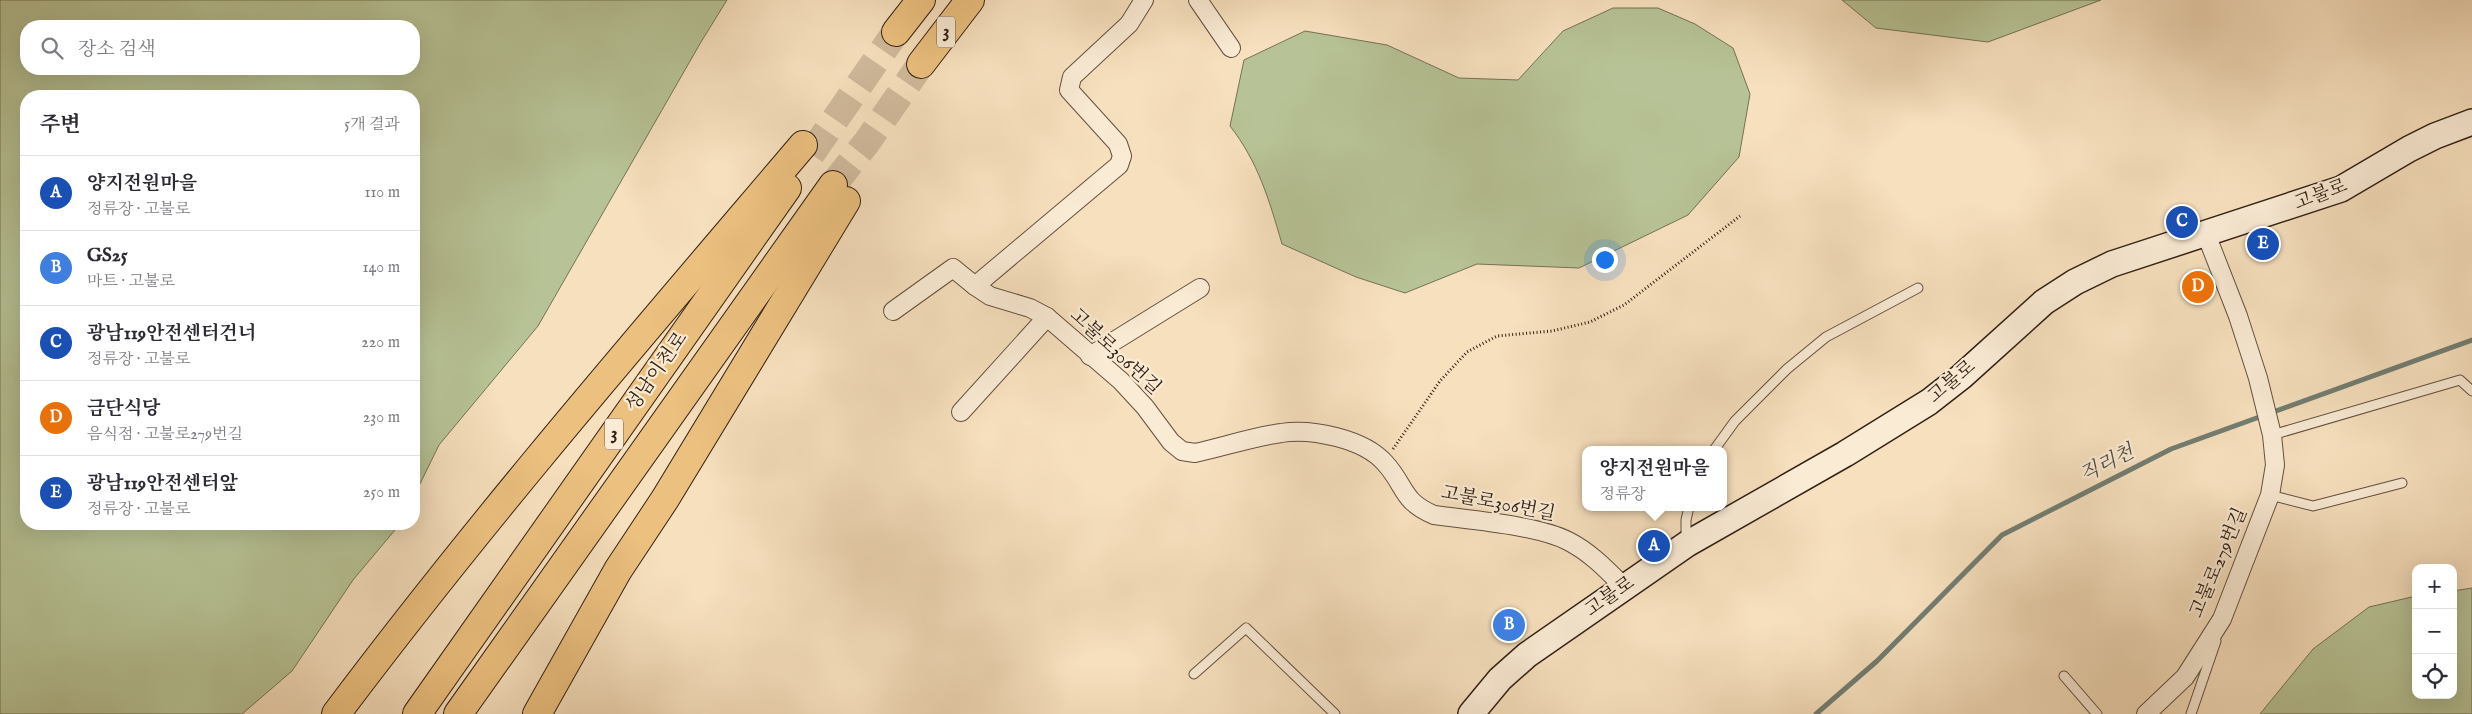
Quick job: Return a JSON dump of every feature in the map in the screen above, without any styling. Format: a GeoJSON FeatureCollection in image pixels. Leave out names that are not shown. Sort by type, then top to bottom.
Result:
{"type":"FeatureCollection","features":[{"type":"Feature","properties":{"kind":"highway","name":"3"},"geometry":{"type":"LineString","coordinates":[[896,32],[921,0]]}},
{"type":"Feature","properties":{"kind":"highway","name":"3"},"geometry":{"type":"LineString","coordinates":[[922,64],[970,0]]}},
{"type":"Feature","properties":{"kind":"highway","name":"성남이천로"},"geometry":{"type":"LineString","coordinates":[[336,714],[387,646],[636,342],[807,149],[417,714]]}},
{"type":"Feature","properties":{"kind":"highway","name":"성남이천로"},"geometry":{"type":"LineString","coordinates":[[458,714],[840,193],[665,499],[618,570],[537,714]]}},
{"type":"Feature","properties":{"kind":"street"},"geometry":{"type":"LineString","coordinates":[[975,286],[1119,165],[1122,156],[1118,144],[1070,90],[1072,77],[1129,24],[1144,0]]}},
{"type":"Feature","properties":{"kind":"street"},"geometry":{"type":"LineString","coordinates":[[1198,0],[1231,48]]}},
{"type":"Feature","properties":{"kind":"street","name":"고불로"},"geometry":{"type":"LineString","coordinates":[[1470,714],[1500,679],[1527,655],[1687,544],[1844,454],[1929,402],[1961,377],[2044,302],[2075,282],[2112,264],[2341,189],[2409,149],[2435,136],[2472,122]]}},
{"type":"Feature","properties":{"kind":"street","name":"고불로279번길"},"geometry":{"type":"LineString","coordinates":[[2146,714],[2185,677],[2222,619],[2270,495],[2274,465],[2272,435],[2258,378],[2238,316],[2206,234]]}},
{"type":"Feature","properties":{"kind":"street","name":"고불로306번길"},"geometry":{"type":"LineString","coordinates":[[893,311],[953,268],[990,296],[1030,308],[1047,317],[1121,381],[1171,442],[1182,451],[1195,453],[1282,432],[1347,439],[1368,449],[1384,462],[1408,499],[1418,508],[1434,515],[1548,532],[1568,541],[1587,553],[1624,587]]}},
{"type":"Feature","properties":{"kind":"street"},"geometry":{"type":"LineString","coordinates":[[1090,356],[1200,288]]}},
{"type":"Feature","properties":{"kind":"street"},"geometry":{"type":"LineString","coordinates":[[961,412],[1047,317]]}},
{"type":"Feature","properties":{"kind":"lane"},"geometry":{"type":"LineString","coordinates":[[1717,446],[1734,421],[1787,369],[1826,337],[1918,288]]}},
{"type":"Feature","properties":{"kind":"lane"},"geometry":{"type":"LineString","coordinates":[[2272,435],[2460,380],[2472,391]]}},
{"type":"Feature","properties":{"kind":"lane"},"geometry":{"type":"LineString","coordinates":[[2270,495],[2312,506],[2402,483]]}},
{"type":"Feature","properties":{"kind":"lane"},"geometry":{"type":"LineString","coordinates":[[1687,544],[1686,520],[1688,511]]}},
{"type":"Feature","properties":{"kind":"lane"},"geometry":{"type":"LineString","coordinates":[[2191,714],[2222,619]]}},
{"type":"Feature","properties":{"kind":"lane"},"geometry":{"type":"LineString","coordinates":[[1194,674],[1246,628],[1335,714]]}},
{"type":"Feature","properties":{"kind":"lane"},"geometry":{"type":"LineString","coordinates":[[2064,676],[2098,714]]}},
{"type":"Feature","properties":{"kind":"path"},"geometry":{"type":"LineString","coordinates":[[1384,462],[1440,381],[1467,352],[1497,336],[1552,331],[1590,322],[1624,305],[1740,216]]}},
{"type":"Feature","properties":{"kind":"green space"},"geometry":{"type":"Polygon","coordinates":[[[0,0],[727,0],[538,326],[439,445],[420,484],[420,90],[20,90],[20,530],[395,530],[353,580],[292,671],[242,714],[0,714],[0,0]]]}},
{"type":"Feature","properties":{"kind":"green space"},"geometry":{"type":"Polygon","coordinates":[[[1842,0],[2101,0],[1988,42],[1876,28],[1842,0]]]}},
{"type":"Feature","properties":{"kind":"green space"},"geometry":{"type":"Polygon","coordinates":[[[1613,8],[1658,8],[1695,24],[1733,48],[1750,94],[1739,157],[1688,215],[1579,268],[1477,264],[1405,293],[1356,277],[1282,244],[1262,182],[1248,153],[1230,126],[1244,60],[1305,31],[1387,45],[1459,78],[1518,80],[1563,31],[1613,8]]]}},
{"type":"Feature","properties":{"kind":"green space"},"geometry":{"type":"Polygon","coordinates":[[[2472,588],[2472,714],[2260,714],[2313,649],[2369,607],[2412,597],[2412,699],[2457,699],[2457,590],[2472,588]]]}},
{"type":"Feature","properties":{"kind":"waterway","name":"직리천"},"geometry":{"type":"LineString","coordinates":[[1816,714],[1877,661],[2002,535],[2171,449],[2472,340]]}},
{"type":"Feature","properties":{"kind":"tunnel"},"geometry":{"type":"LineString","coordinates":[[811,154],[896,32]]}},
{"type":"Feature","properties":{"kind":"tunnel"},"geometry":{"type":"LineString","coordinates":[[833,185],[867,142],[921,64]]}},
{"type":"Feature","properties":{"kind":"place","name":"광남119안전센터건너"},"geometry":{"type":"Point","coordinates":[2182,222]}},
{"type":"Feature","properties":{"kind":"place","name":"광남119안전센터앞"},"geometry":{"type":"Point","coordinates":[2263,244]}},
{"type":"Feature","properties":{"kind":"place","name":"금단식당"},"geometry":{"type":"Point","coordinates":[2198,287]}},
{"type":"Feature","properties":{"kind":"place","name":"양지전원마을"},"geometry":{"type":"Point","coordinates":[1654,546]}},
{"type":"Feature","properties":{"kind":"place","name":"GS25"},"geometry":{"type":"Point","coordinates":[1509,625]}}]}
